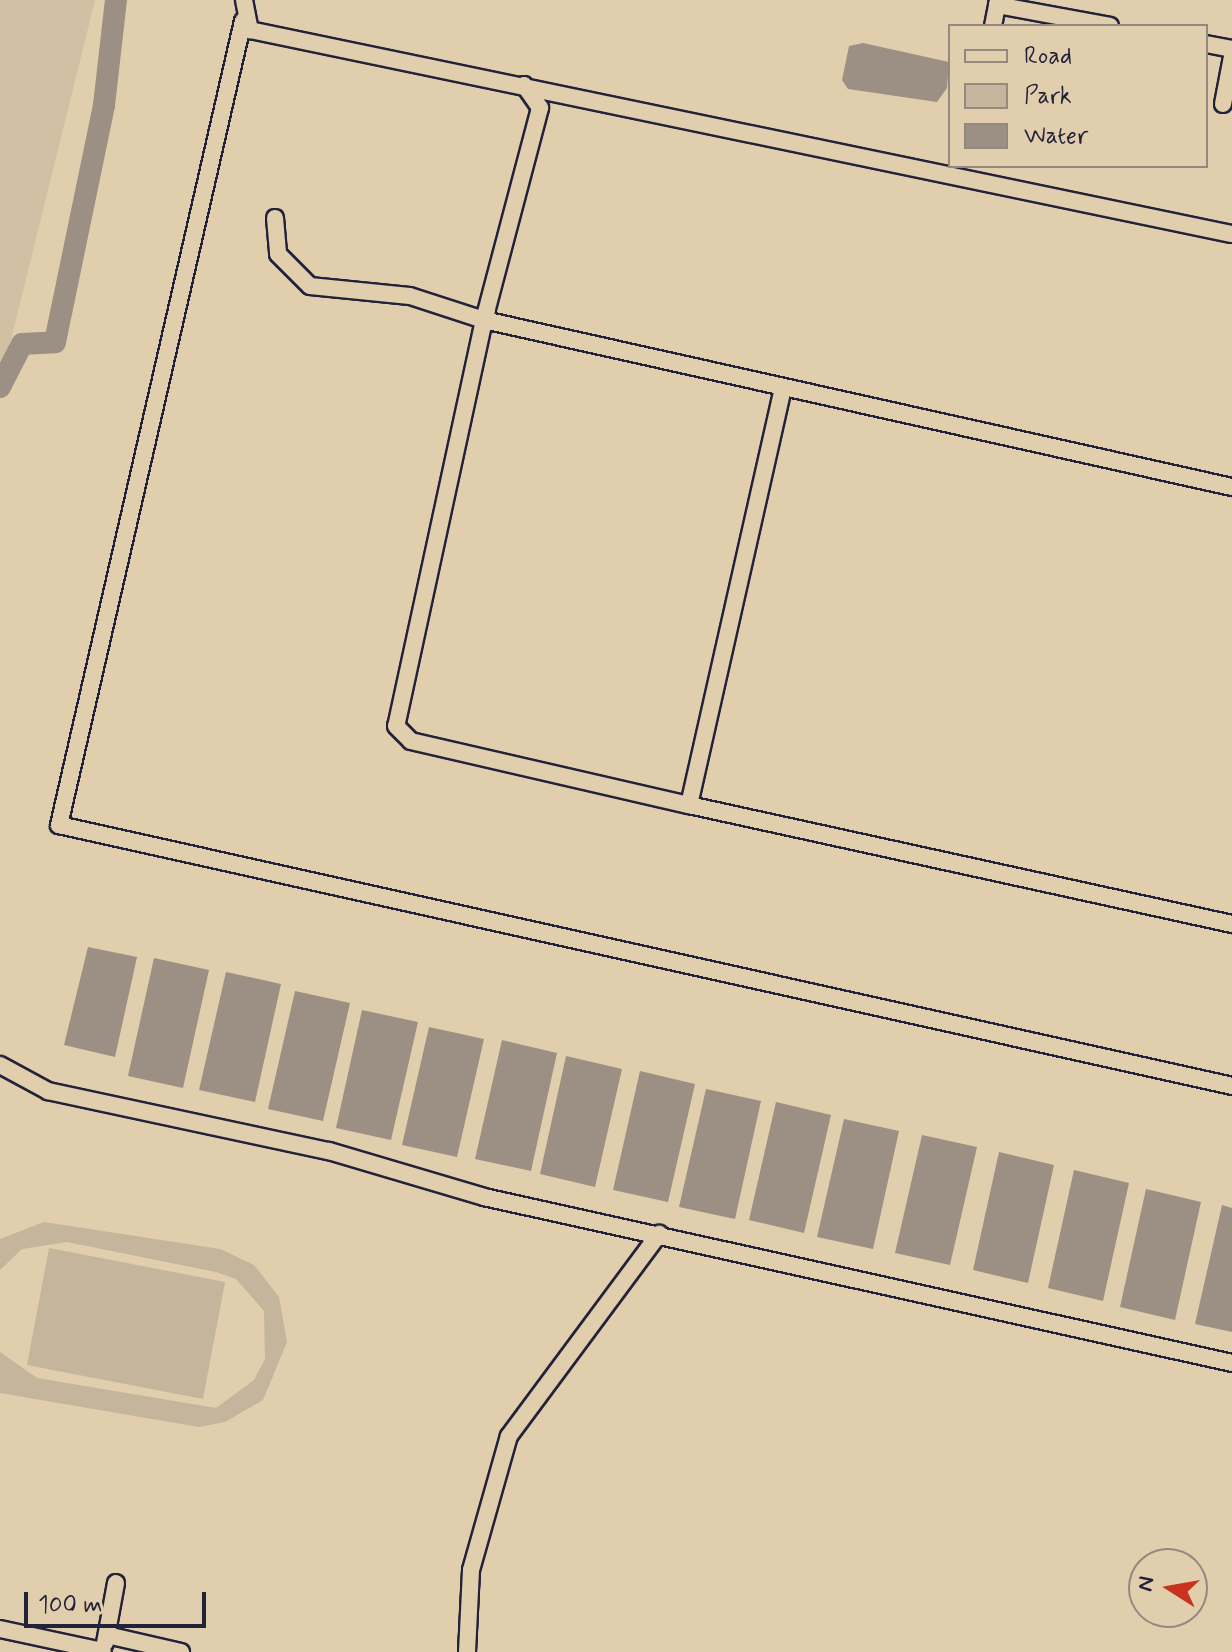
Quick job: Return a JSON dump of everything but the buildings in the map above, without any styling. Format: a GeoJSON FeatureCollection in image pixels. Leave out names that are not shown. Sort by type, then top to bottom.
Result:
{"type":"FeatureCollection","features":[{"type":"Feature","properties":{"kind":"street"},"geometry":{"type":"LineString","coordinates":[[244,0],[243,21],[59,825],[1232,1086]]}},
{"type":"Feature","properties":{"kind":"street"},"geometry":{"type":"LineString","coordinates":[[993,24],[998,3],[1100,24]]}},
{"type":"Feature","properties":{"kind":"street"},"geometry":{"type":"LineString","coordinates":[[243,21],[250,30],[948,167]]}},
{"type":"Feature","properties":{"kind":"street"},"geometry":{"type":"LineString","coordinates":[[1208,44],[1232,49]]}},
{"type":"Feature","properties":{"kind":"street"},"geometry":{"type":"LineString","coordinates":[[1223,104],[1232,57]]}},
{"type":"Feature","properties":{"kind":"street"},"geometry":{"type":"LineString","coordinates":[[524,85],[540,108],[484,320],[396,726],[411,741],[1232,924]]}},
{"type":"Feature","properties":{"kind":"street"},"geometry":{"type":"LineString","coordinates":[[961,169],[1232,234]]}},
{"type":"Feature","properties":{"kind":"street"},"geometry":{"type":"LineString","coordinates":[[275,218],[278,254],[310,286],[410,296],[484,320],[1232,487]]}},
{"type":"Feature","properties":{"kind":"street"},"geometry":{"type":"LineString","coordinates":[[689,805],[783,388]]}},
{"type":"Feature","properties":{"kind":"street"},"geometry":{"type":"LineString","coordinates":[[0,1065],[48,1091],[659,1234],[1232,1363]]}},
{"type":"Feature","properties":{"kind":"street"},"geometry":{"type":"LineString","coordinates":[[467,1652],[471,1570],[509,1436],[659,1234]]}},
{"type":"Feature","properties":{"kind":"street"},"geometry":{"type":"LineString","coordinates":[[105,1646],[116,1583]]}},
{"type":"Feature","properties":{"kind":"street"},"geometry":{"type":"LineString","coordinates":[[0,1629],[105,1646],[181,1652]]}},
{"type":"Feature","properties":{"kind":"shaded area"},"geometry":{"type":"Polygon","coordinates":[[[0,0],[95,0],[0,384],[0,0]]]}},
{"type":"Feature","properties":{"kind":"green space"},"geometry":{"type":"Polygon","coordinates":[[[44,1222],[220,1249],[254,1265],[279,1297],[287,1342],[263,1400],[225,1422],[199,1427],[0,1393],[0,1352],[37,1378],[216,1408],[254,1380],[265,1359],[264,1311],[236,1279],[216,1272],[67,1242],[22,1249],[0,1270],[0,1239],[44,1222]]]}},
{"type":"Feature","properties":{"kind":"green space"},"geometry":{"type":"Polygon","coordinates":[[[49,1248],[225,1282],[203,1399],[27,1365],[49,1248]]]}},
{"type":"Feature","properties":{"kind":"water"},"geometry":{"type":"Polygon","coordinates":[[[863,43],[948,62],[947,88],[937,102],[848,89],[842,80],[849,46],[863,43]]]}},
{"type":"Feature","properties":{"kind":"water"},"geometry":{"type":"Polygon","coordinates":[[[88,947],[137,957],[115,1057],[64,1045],[88,947]]]}},
{"type":"Feature","properties":{"kind":"water"},"geometry":{"type":"Polygon","coordinates":[[[154,958],[209,970],[183,1088],[128,1076],[154,958]]]}},
{"type":"Feature","properties":{"kind":"water"},"geometry":{"type":"Polygon","coordinates":[[[226,972],[281,984],[255,1102],[199,1090],[226,972]]]}},
{"type":"Feature","properties":{"kind":"water"},"geometry":{"type":"Polygon","coordinates":[[[295,991],[350,1003],[323,1121],[268,1109],[295,991]]]}},
{"type":"Feature","properties":{"kind":"water"},"geometry":{"type":"Polygon","coordinates":[[[362,1010],[418,1022],[391,1140],[336,1128],[362,1010]]]}},
{"type":"Feature","properties":{"kind":"water"},"geometry":{"type":"Polygon","coordinates":[[[429,1027],[484,1039],[457,1157],[402,1145],[429,1027]]]}},
{"type":"Feature","properties":{"kind":"water"},"geometry":{"type":"Polygon","coordinates":[[[502,1040],[557,1053],[531,1171],[475,1159],[502,1040]]]}},
{"type":"Feature","properties":{"kind":"water"},"geometry":{"type":"Polygon","coordinates":[[[566,1056],[622,1069],[595,1187],[540,1174],[566,1056]]]}},
{"type":"Feature","properties":{"kind":"water"},"geometry":{"type":"Polygon","coordinates":[[[640,1071],[695,1084],[668,1202],[613,1190],[640,1071]]]}},
{"type":"Feature","properties":{"kind":"water"},"geometry":{"type":"Polygon","coordinates":[[[706,1089],[761,1101],[735,1219],[679,1207],[706,1089]]]}},
{"type":"Feature","properties":{"kind":"water"},"geometry":{"type":"Polygon","coordinates":[[[776,1102],[831,1115],[804,1233],[749,1220],[776,1102]]]}},
{"type":"Feature","properties":{"kind":"water"},"geometry":{"type":"Polygon","coordinates":[[[844,1119],[899,1131],[873,1249],[817,1237],[844,1119]]]}},
{"type":"Feature","properties":{"kind":"water"},"geometry":{"type":"Polygon","coordinates":[[[922,1135],[977,1147],[950,1265],[895,1253],[922,1135]]]}},
{"type":"Feature","properties":{"kind":"water"},"geometry":{"type":"Polygon","coordinates":[[[999,1152],[1054,1165],[1028,1283],[973,1270],[999,1152]]]}},
{"type":"Feature","properties":{"kind":"water"},"geometry":{"type":"Polygon","coordinates":[[[1074,1170],[1129,1183],[1103,1301],[1048,1288],[1074,1170]]]}},
{"type":"Feature","properties":{"kind":"water"},"geometry":{"type":"Polygon","coordinates":[[[1146,1189],[1201,1202],[1175,1320],[1120,1307],[1146,1189]]]}},
{"type":"Feature","properties":{"kind":"water"},"geometry":{"type":"Polygon","coordinates":[[[1222,1205],[1232,1208],[1232,1332],[1195,1324],[1222,1205]]]}},
{"type":"Feature","properties":{"kind":"waterway"},"geometry":{"type":"LineString","coordinates":[[0,387],[22,344],[55,342],[104,105],[116,0]]}}]}
